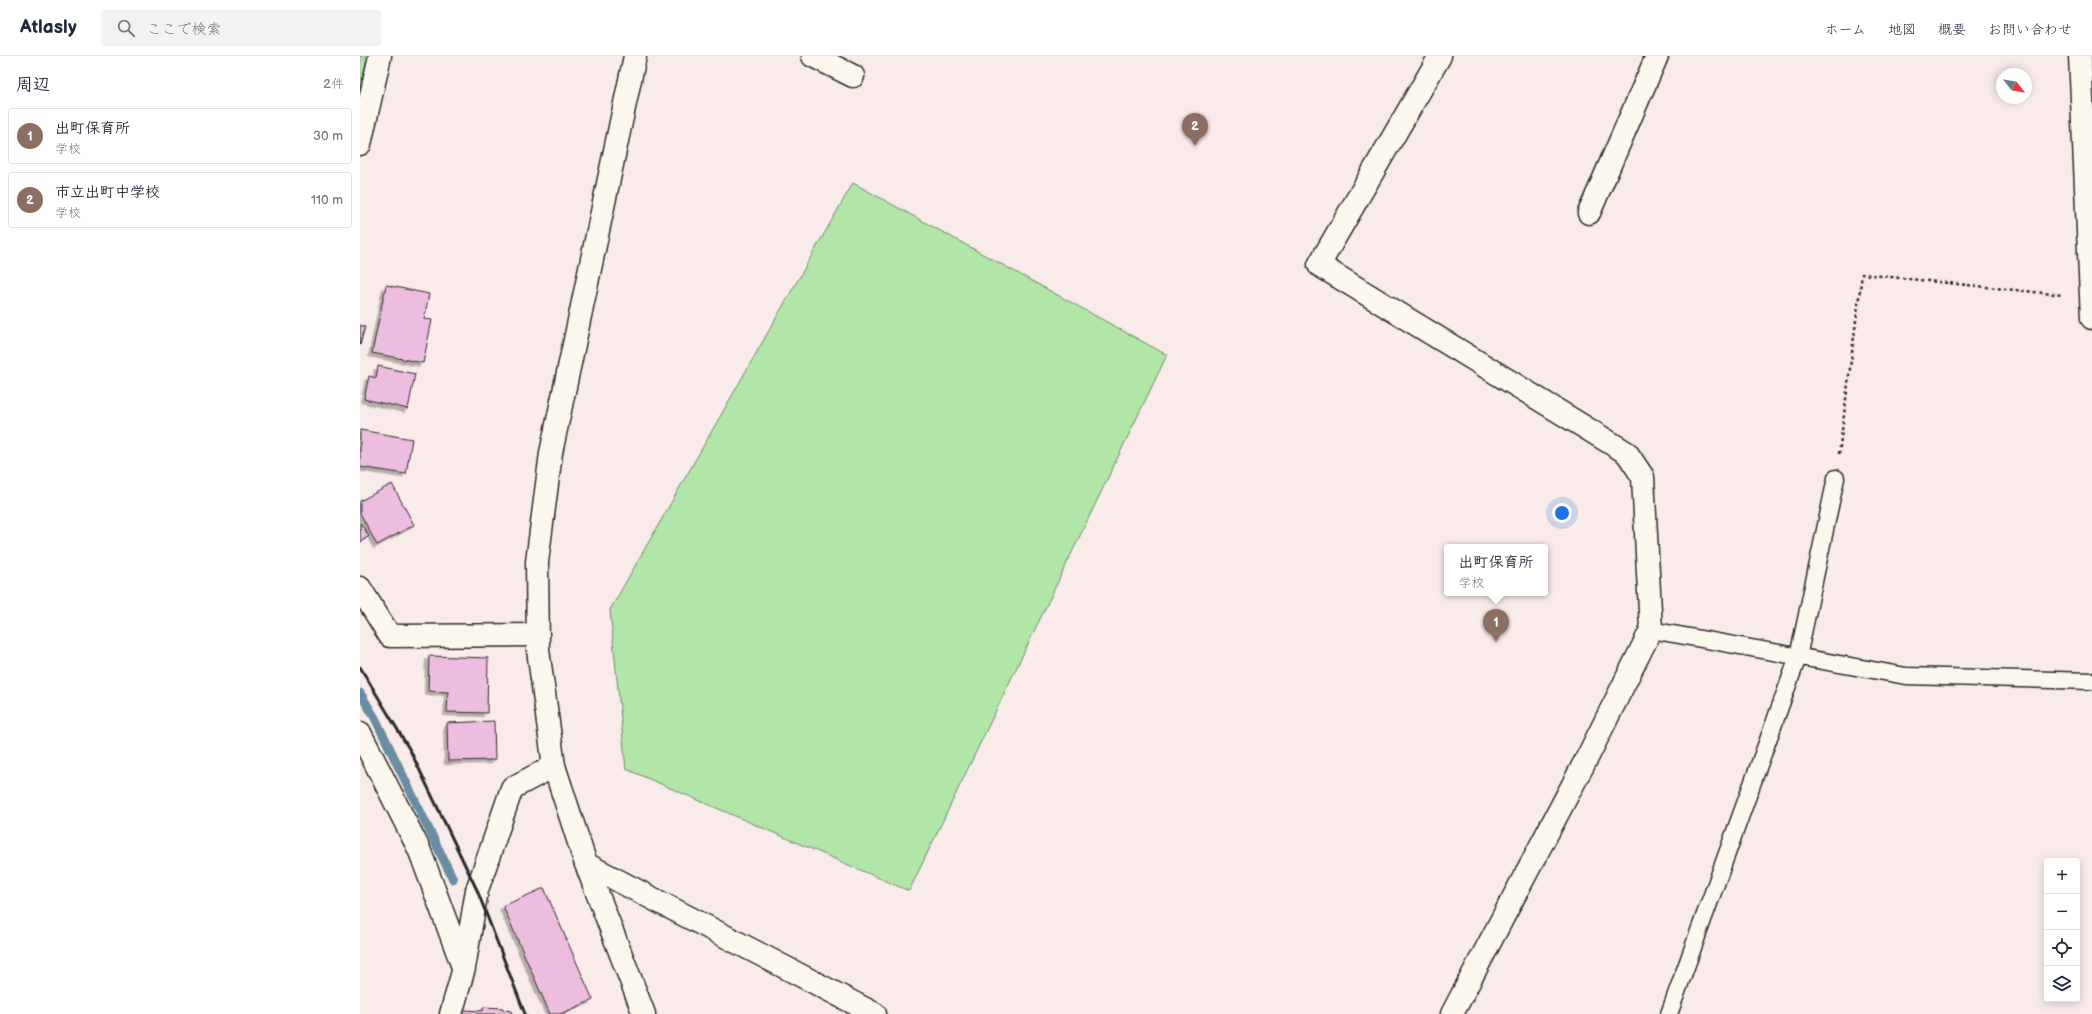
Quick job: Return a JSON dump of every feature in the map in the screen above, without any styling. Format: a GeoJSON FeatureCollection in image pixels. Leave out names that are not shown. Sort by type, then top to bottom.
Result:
{"type":"FeatureCollection","features":[{"type":"Feature","properties":{"kind":"street"},"geometry":{"type":"LineString","coordinates":[[361,138],[380,56]]}},
{"type":"Feature","properties":{"kind":"street"},"geometry":{"type":"LineString","coordinates":[[634,56],[551,453],[537,562],[538,650],[554,766],[586,864],[644,1014]]}},
{"type":"Feature","properties":{"kind":"street"},"geometry":{"type":"LineString","coordinates":[[813,56],[853,76]]}},
{"type":"Feature","properties":{"kind":"street"},"geometry":{"type":"LineString","coordinates":[[1440,56],[1319,265],[1627,453],[1643,477],[1651,630],[1588,756],[1452,1014]]}},
{"type":"Feature","properties":{"kind":"street"},"geometry":{"type":"LineString","coordinates":[[1589,213],[1657,56]]}},
{"type":"Feature","properties":{"kind":"street"},"geometry":{"type":"LineString","coordinates":[[2080,56],[2092,308]]}},
{"type":"Feature","properties":{"kind":"street"},"geometry":{"type":"LineString","coordinates":[[360,588],[390,636],[538,635]]}},
{"type":"Feature","properties":{"kind":"street"},"geometry":{"type":"LineString","coordinates":[[360,733],[419,849],[464,968]]}},
{"type":"Feature","properties":{"kind":"street"},"geometry":{"type":"LineString","coordinates":[[451,1014],[464,968],[477,890],[512,788],[554,766]]}},
{"type":"Feature","properties":{"kind":"street"},"geometry":{"type":"LineString","coordinates":[[586,864],[875,1014]]}},
{"type":"Feature","properties":{"kind":"lane"},"geometry":{"type":"LineString","coordinates":[[1669,1014],[1798,657],[1836,478]]}},
{"type":"Feature","properties":{"kind":"lane"},"geometry":{"type":"LineString","coordinates":[[1651,630],[1906,676],[2092,681]]}},
{"type":"Feature","properties":{"kind":"path"},"geometry":{"type":"LineString","coordinates":[[1836,478],[1862,274],[2092,308]]}},
{"type":"Feature","properties":{"kind":"green space"},"geometry":{"type":"Polygon","coordinates":[[[360,56],[380,56],[360,134],[360,56]]]}},
{"type":"Feature","properties":{"kind":"green space"},"geometry":{"type":"Polygon","coordinates":[[[853,183],[1167,355],[909,891],[626,769],[610,610],[853,183]]]}},
{"type":"Feature","properties":{"kind":"building"},"geometry":{"type":"Polygon","coordinates":[[[386,285],[429,294],[424,319],[432,320],[423,363],[372,353],[386,285]]]}},
{"type":"Feature","properties":{"kind":"building"},"geometry":{"type":"Polygon","coordinates":[[[360,325],[365,327],[360,345],[360,325]]]}},
{"type":"Feature","properties":{"kind":"building"},"geometry":{"type":"Polygon","coordinates":[[[378,366],[415,374],[408,409],[364,399],[369,376],[376,378],[378,366]]]}},
{"type":"Feature","properties":{"kind":"building"},"geometry":{"type":"Polygon","coordinates":[[[360,430],[412,439],[406,474],[360,467],[360,430]]]}},
{"type":"Feature","properties":{"kind":"building"},"geometry":{"type":"Polygon","coordinates":[[[392,484],[414,525],[377,545],[360,513],[360,501],[392,484]]]}},
{"type":"Feature","properties":{"kind":"building"},"geometry":{"type":"Polygon","coordinates":[[[360,523],[369,536],[360,542],[360,523]]]}},
{"type":"Feature","properties":{"kind":"building"},"geometry":{"type":"Polygon","coordinates":[[[429,656],[488,658],[487,713],[447,712],[448,692],[428,691],[429,656]]]}},
{"type":"Feature","properties":{"kind":"building"},"geometry":{"type":"Polygon","coordinates":[[[494,721],[495,760],[448,761],[447,723],[494,721]]]}},
{"type":"Feature","properties":{"kind":"building"},"geometry":{"type":"Polygon","coordinates":[[[544,888],[593,1000],[560,1014],[550,1014],[503,906],[544,888]]]}},
{"type":"Feature","properties":{"kind":"building"},"geometry":{"type":"Polygon","coordinates":[[[483,1007],[503,1008],[503,1010],[512,1011],[511,1014],[463,1014],[463,1010],[483,1011],[483,1007]]]}},
{"type":"Feature","properties":{"kind":"waterway"},"geometry":{"type":"LineString","coordinates":[[360,693],[375,718],[453,879]]}},
{"type":"Feature","properties":{"kind":"railway"},"geometry":{"type":"LineString","coordinates":[[360,667],[411,752],[477,890],[525,1014]]}},
{"type":"Feature","properties":{"kind":"place","name":"市立出町中学校"},"geometry":{"type":"Point","coordinates":[1195,146]}},
{"type":"Feature","properties":{"kind":"place","name":"出町保育所"},"geometry":{"type":"Point","coordinates":[1496,642]}}]}
